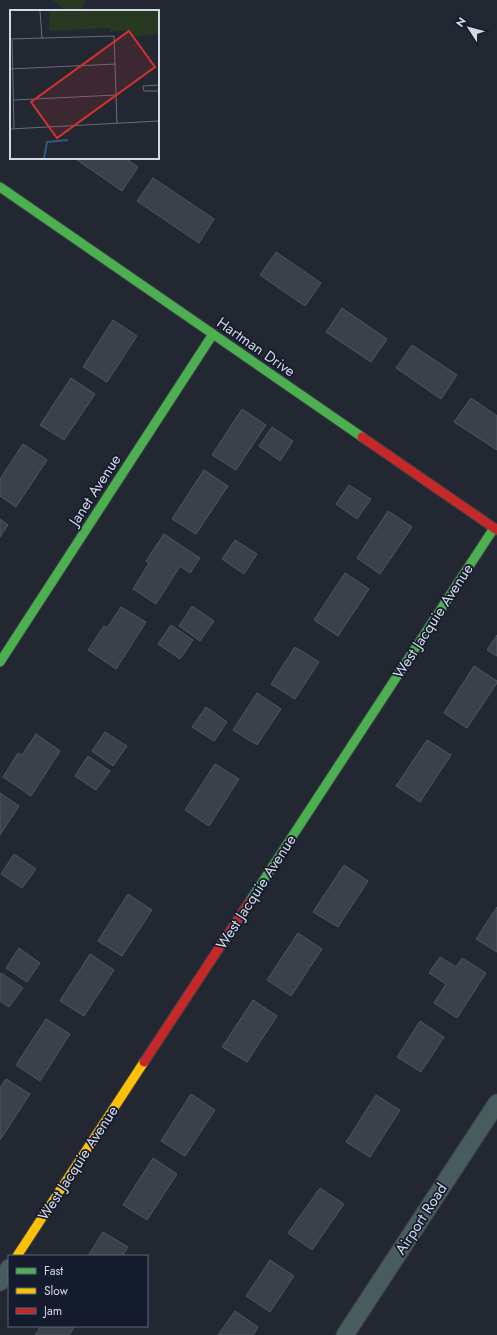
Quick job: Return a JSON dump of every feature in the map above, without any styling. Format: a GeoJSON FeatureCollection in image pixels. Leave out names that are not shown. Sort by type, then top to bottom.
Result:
{"type":"FeatureCollection","features":[{"type":"Feature","properties":{"kind":"street","name":"Hartman Drive"},"geometry":{"type":"LineString","coordinates":[[0,187],[496,529]]}},
{"type":"Feature","properties":{"kind":"street","name":"Janet Avenue"},"geometry":{"type":"LineString","coordinates":[[0,662],[213,334]]}},
{"type":"Feature","properties":{"kind":"street","name":"West Jacquie Avenue"},"geometry":{"type":"LineString","coordinates":[[18,1255],[496,529]]}},
{"type":"Feature","properties":{"kind":"street","name":"Airport Road"},"geometry":{"type":"LineString","coordinates":[[345,1335],[497,1102]]}},
{"type":"Feature","properties":{"kind":"street"},"geometry":{"type":"LineString","coordinates":[[0,1282],[8,1270]]}},
{"type":"Feature","properties":{"kind":"green space"},"geometry":{"type":"Polygon","coordinates":[[[52,0],[86,0],[81,10],[66,10],[52,0]]]}},
{"type":"Feature","properties":{"kind":"building"},"geometry":{"type":"Polygon","coordinates":[[[126,159],[138,167],[122,191],[77,160],[126,159]]]}},
{"type":"Feature","properties":{"kind":"building"},"geometry":{"type":"Polygon","coordinates":[[[153,178],[214,219],[199,243],[137,201],[153,178]]]}},
{"type":"Feature","properties":{"kind":"building"},"geometry":{"type":"Polygon","coordinates":[[[276,252],[321,283],[305,306],[260,275],[276,252]]]}},
{"type":"Feature","properties":{"kind":"building"},"geometry":{"type":"Polygon","coordinates":[[[342,308],[387,339],[371,362],[326,332],[342,308]]]}},
{"type":"Feature","properties":{"kind":"building"},"geometry":{"type":"Polygon","coordinates":[[[113,320],[137,336],[107,382],[83,367],[113,320]]]}},
{"type":"Feature","properties":{"kind":"building"},"geometry":{"type":"Polygon","coordinates":[[[412,345],[457,375],[441,399],[396,368],[412,345]]]}},
{"type":"Feature","properties":{"kind":"building"},"geometry":{"type":"Polygon","coordinates":[[[71,378],[95,394],[64,440],[40,425],[71,378]]]}},
{"type":"Feature","properties":{"kind":"building"},"geometry":{"type":"Polygon","coordinates":[[[471,398],[497,416],[497,450],[454,422],[471,398]]]}},
{"type":"Feature","properties":{"kind":"building"},"geometry":{"type":"Polygon","coordinates":[[[242,409],[266,425],[236,470],[212,455],[242,409]]]}},
{"type":"Feature","properties":{"kind":"building"},"geometry":{"type":"Polygon","coordinates":[[[272,427],[293,441],[280,461],[259,446],[272,427]]]}},
{"type":"Feature","properties":{"kind":"building"},"geometry":{"type":"Polygon","coordinates":[[[23,444],[47,460],[16,507],[0,496],[0,479],[23,444]]]}},
{"type":"Feature","properties":{"kind":"building"},"geometry":{"type":"Polygon","coordinates":[[[204,470],[228,486],[196,534],[172,519],[204,470]]]}},
{"type":"Feature","properties":{"kind":"building"},"geometry":{"type":"Polygon","coordinates":[[[349,485],[371,499],[357,519],[336,504],[349,485]]]}},
{"type":"Feature","properties":{"kind":"building"},"geometry":{"type":"Polygon","coordinates":[[[388,511],[412,527],[380,574],[357,558],[388,511]]]}},
{"type":"Feature","properties":{"kind":"building"},"geometry":{"type":"Polygon","coordinates":[[[0,519],[8,525],[0,537],[0,519]]]}},
{"type":"Feature","properties":{"kind":"building"},"geometry":{"type":"Polygon","coordinates":[[[164,534],[200,558],[190,573],[180,566],[156,604],[133,589],[149,563],[146,561],[164,534]]]}},
{"type":"Feature","properties":{"kind":"building"},"geometry":{"type":"Polygon","coordinates":[[[235,540],[257,554],[244,574],[222,559],[235,540]]]}},
{"type":"Feature","properties":{"kind":"building"},"geometry":{"type":"Polygon","coordinates":[[[345,573],[369,589],[338,636],[314,620],[345,573]]]}},
{"type":"Feature","properties":{"kind":"building"},"geometry":{"type":"Polygon","coordinates":[[[192,606],[214,621],[200,641],[179,626],[192,606]]]}},
{"type":"Feature","properties":{"kind":"building"},"geometry":{"type":"Polygon","coordinates":[[[121,607],[146,622],[116,669],[88,650],[104,626],[107,628],[121,607]]]}},
{"type":"Feature","properties":{"kind":"building"},"geometry":{"type":"Polygon","coordinates":[[[171,625],[193,640],[180,659],[158,644],[171,625]]]}},
{"type":"Feature","properties":{"kind":"building"},"geometry":{"type":"Polygon","coordinates":[[[497,635],[497,656],[487,650],[497,635]]]}},
{"type":"Feature","properties":{"kind":"building"},"geometry":{"type":"Polygon","coordinates":[[[295,647],[319,662],[295,699],[271,684],[295,647]]]}},
{"type":"Feature","properties":{"kind":"building"},"geometry":{"type":"Polygon","coordinates":[[[474,666],[497,681],[497,683],[467,728],[444,713],[474,666]]]}},
{"type":"Feature","properties":{"kind":"building"},"geometry":{"type":"Polygon","coordinates":[[[257,693],[281,709],[257,745],[233,730],[257,693]]]}},
{"type":"Feature","properties":{"kind":"building"},"geometry":{"type":"Polygon","coordinates":[[[206,707],[227,722],[214,741],[192,727],[206,707]]]}},
{"type":"Feature","properties":{"kind":"building"},"geometry":{"type":"Polygon","coordinates":[[[105,732],[127,746],[113,766],[92,751],[105,732]]]}},
{"type":"Feature","properties":{"kind":"building"},"geometry":{"type":"Polygon","coordinates":[[[36,734],[60,751],[31,796],[3,777],[18,753],[22,755],[36,734]]]}},
{"type":"Feature","properties":{"kind":"building"},"geometry":{"type":"Polygon","coordinates":[[[427,740],[451,755],[420,802],[396,786],[427,740]]]}},
{"type":"Feature","properties":{"kind":"building"},"geometry":{"type":"Polygon","coordinates":[[[88,756],[110,771],[96,790],[75,776],[88,756]]]}},
{"type":"Feature","properties":{"kind":"building"},"geometry":{"type":"Polygon","coordinates":[[[215,764],[239,779],[209,826],[185,810],[215,764]]]}},
{"type":"Feature","properties":{"kind":"building"},"geometry":{"type":"Polygon","coordinates":[[[0,793],[19,806],[0,835],[0,793]]]}},
{"type":"Feature","properties":{"kind":"building"},"geometry":{"type":"Polygon","coordinates":[[[14,854],[36,869],[22,888],[1,874],[14,854]]]}},
{"type":"Feature","properties":{"kind":"building"},"geometry":{"type":"Polygon","coordinates":[[[344,865],[368,881],[338,927],[313,912],[344,865]]]}},
{"type":"Feature","properties":{"kind":"building"},"geometry":{"type":"Polygon","coordinates":[[[128,894],[152,910],[122,956],[98,941],[128,894]]]}},
{"type":"Feature","properties":{"kind":"building"},"geometry":{"type":"Polygon","coordinates":[[[497,907],[497,952],[476,939],[497,907]]]}},
{"type":"Feature","properties":{"kind":"building"},"geometry":{"type":"Polygon","coordinates":[[[298,933],[322,949],[291,996],[267,980],[298,933]]]}},
{"type":"Feature","properties":{"kind":"building"},"geometry":{"type":"Polygon","coordinates":[[[19,948],[40,963],[27,982],[6,968],[19,948]]]}},
{"type":"Feature","properties":{"kind":"building"},"geometry":{"type":"Polygon","coordinates":[[[90,954],[114,970],[84,1016],[60,1001],[90,954]]]}},
{"type":"Feature","properties":{"kind":"building"},"geometry":{"type":"Polygon","coordinates":[[[440,957],[456,967],[462,958],[486,973],[457,1018],[434,1003],[446,984],[429,973],[440,957]]]}},
{"type":"Feature","properties":{"kind":"building"},"geometry":{"type":"Polygon","coordinates":[[[1,973],[23,988],[9,1007],[0,1001],[1,973]]]}},
{"type":"Feature","properties":{"kind":"building"},"geometry":{"type":"Polygon","coordinates":[[[253,1000],[277,1016],[247,1062],[222,1047],[253,1000]]]}},
{"type":"Feature","properties":{"kind":"building"},"geometry":{"type":"Polygon","coordinates":[[[46,1019],[70,1034],[40,1081],[16,1065],[46,1019]]]}},
{"type":"Feature","properties":{"kind":"building"},"geometry":{"type":"Polygon","coordinates":[[[420,1021],[444,1037],[421,1072],[397,1057],[420,1021]]]}},
{"type":"Feature","properties":{"kind":"building"},"geometry":{"type":"Polygon","coordinates":[[[6,1079],[30,1094],[0,1140],[0,1088],[6,1079]]]}},
{"type":"Feature","properties":{"kind":"building"},"geometry":{"type":"Polygon","coordinates":[[[191,1094],[215,1110],[185,1156],[161,1141],[191,1094]]]}},
{"type":"Feature","properties":{"kind":"building"},"geometry":{"type":"Polygon","coordinates":[[[376,1095],[400,1110],[370,1157],[346,1142],[376,1095]]]}},
{"type":"Feature","properties":{"kind":"building"},"geometry":{"type":"Polygon","coordinates":[[[153,1158],[177,1174],[147,1220],[123,1205],[153,1158]]]}},
{"type":"Feature","properties":{"kind":"building"},"geometry":{"type":"Polygon","coordinates":[[[320,1188],[344,1204],[312,1250],[288,1233],[320,1188]]]}},
{"type":"Feature","properties":{"kind":"building"},"geometry":{"type":"Polygon","coordinates":[[[103,1232],[128,1247],[123,1255],[89,1255],[103,1232]]]}},
{"type":"Feature","properties":{"kind":"building"},"geometry":{"type":"Polygon","coordinates":[[[270,1260],[294,1276],[270,1312],[246,1296],[270,1260]]]}},
{"type":"Feature","properties":{"kind":"building"},"geometry":{"type":"Polygon","coordinates":[[[235,1311],[258,1327],[253,1335],[218,1335],[235,1311]]]}},
{"type":"Feature","properties":{"kind":"building"},"geometry":{"type":"Polygon","coordinates":[[[40,1327],[74,1327],[69,1335],[35,1335],[40,1327]]]}},
{"type":"Feature","properties":{"kind":"traffic: fast"},"geometry":{"type":"LineString","coordinates":[[0,187],[362,437]]}},
{"type":"Feature","properties":{"kind":"traffic: fast"},"geometry":{"type":"LineString","coordinates":[[0,662],[213,334]]}},
{"type":"Feature","properties":{"kind":"traffic: fast"},"geometry":{"type":"LineString","coordinates":[[250,901],[494,528]]}},
{"type":"Feature","properties":{"kind":"traffic: slow"},"geometry":{"type":"LineString","coordinates":[[18,1255],[144,1062]]}},
{"type":"Feature","properties":{"kind":"traffic: jam"},"geometry":{"type":"LineString","coordinates":[[362,437],[497,530]]}},
{"type":"Feature","properties":{"kind":"traffic: jam"},"geometry":{"type":"LineString","coordinates":[[144,1062],[250,901]]}}]}
